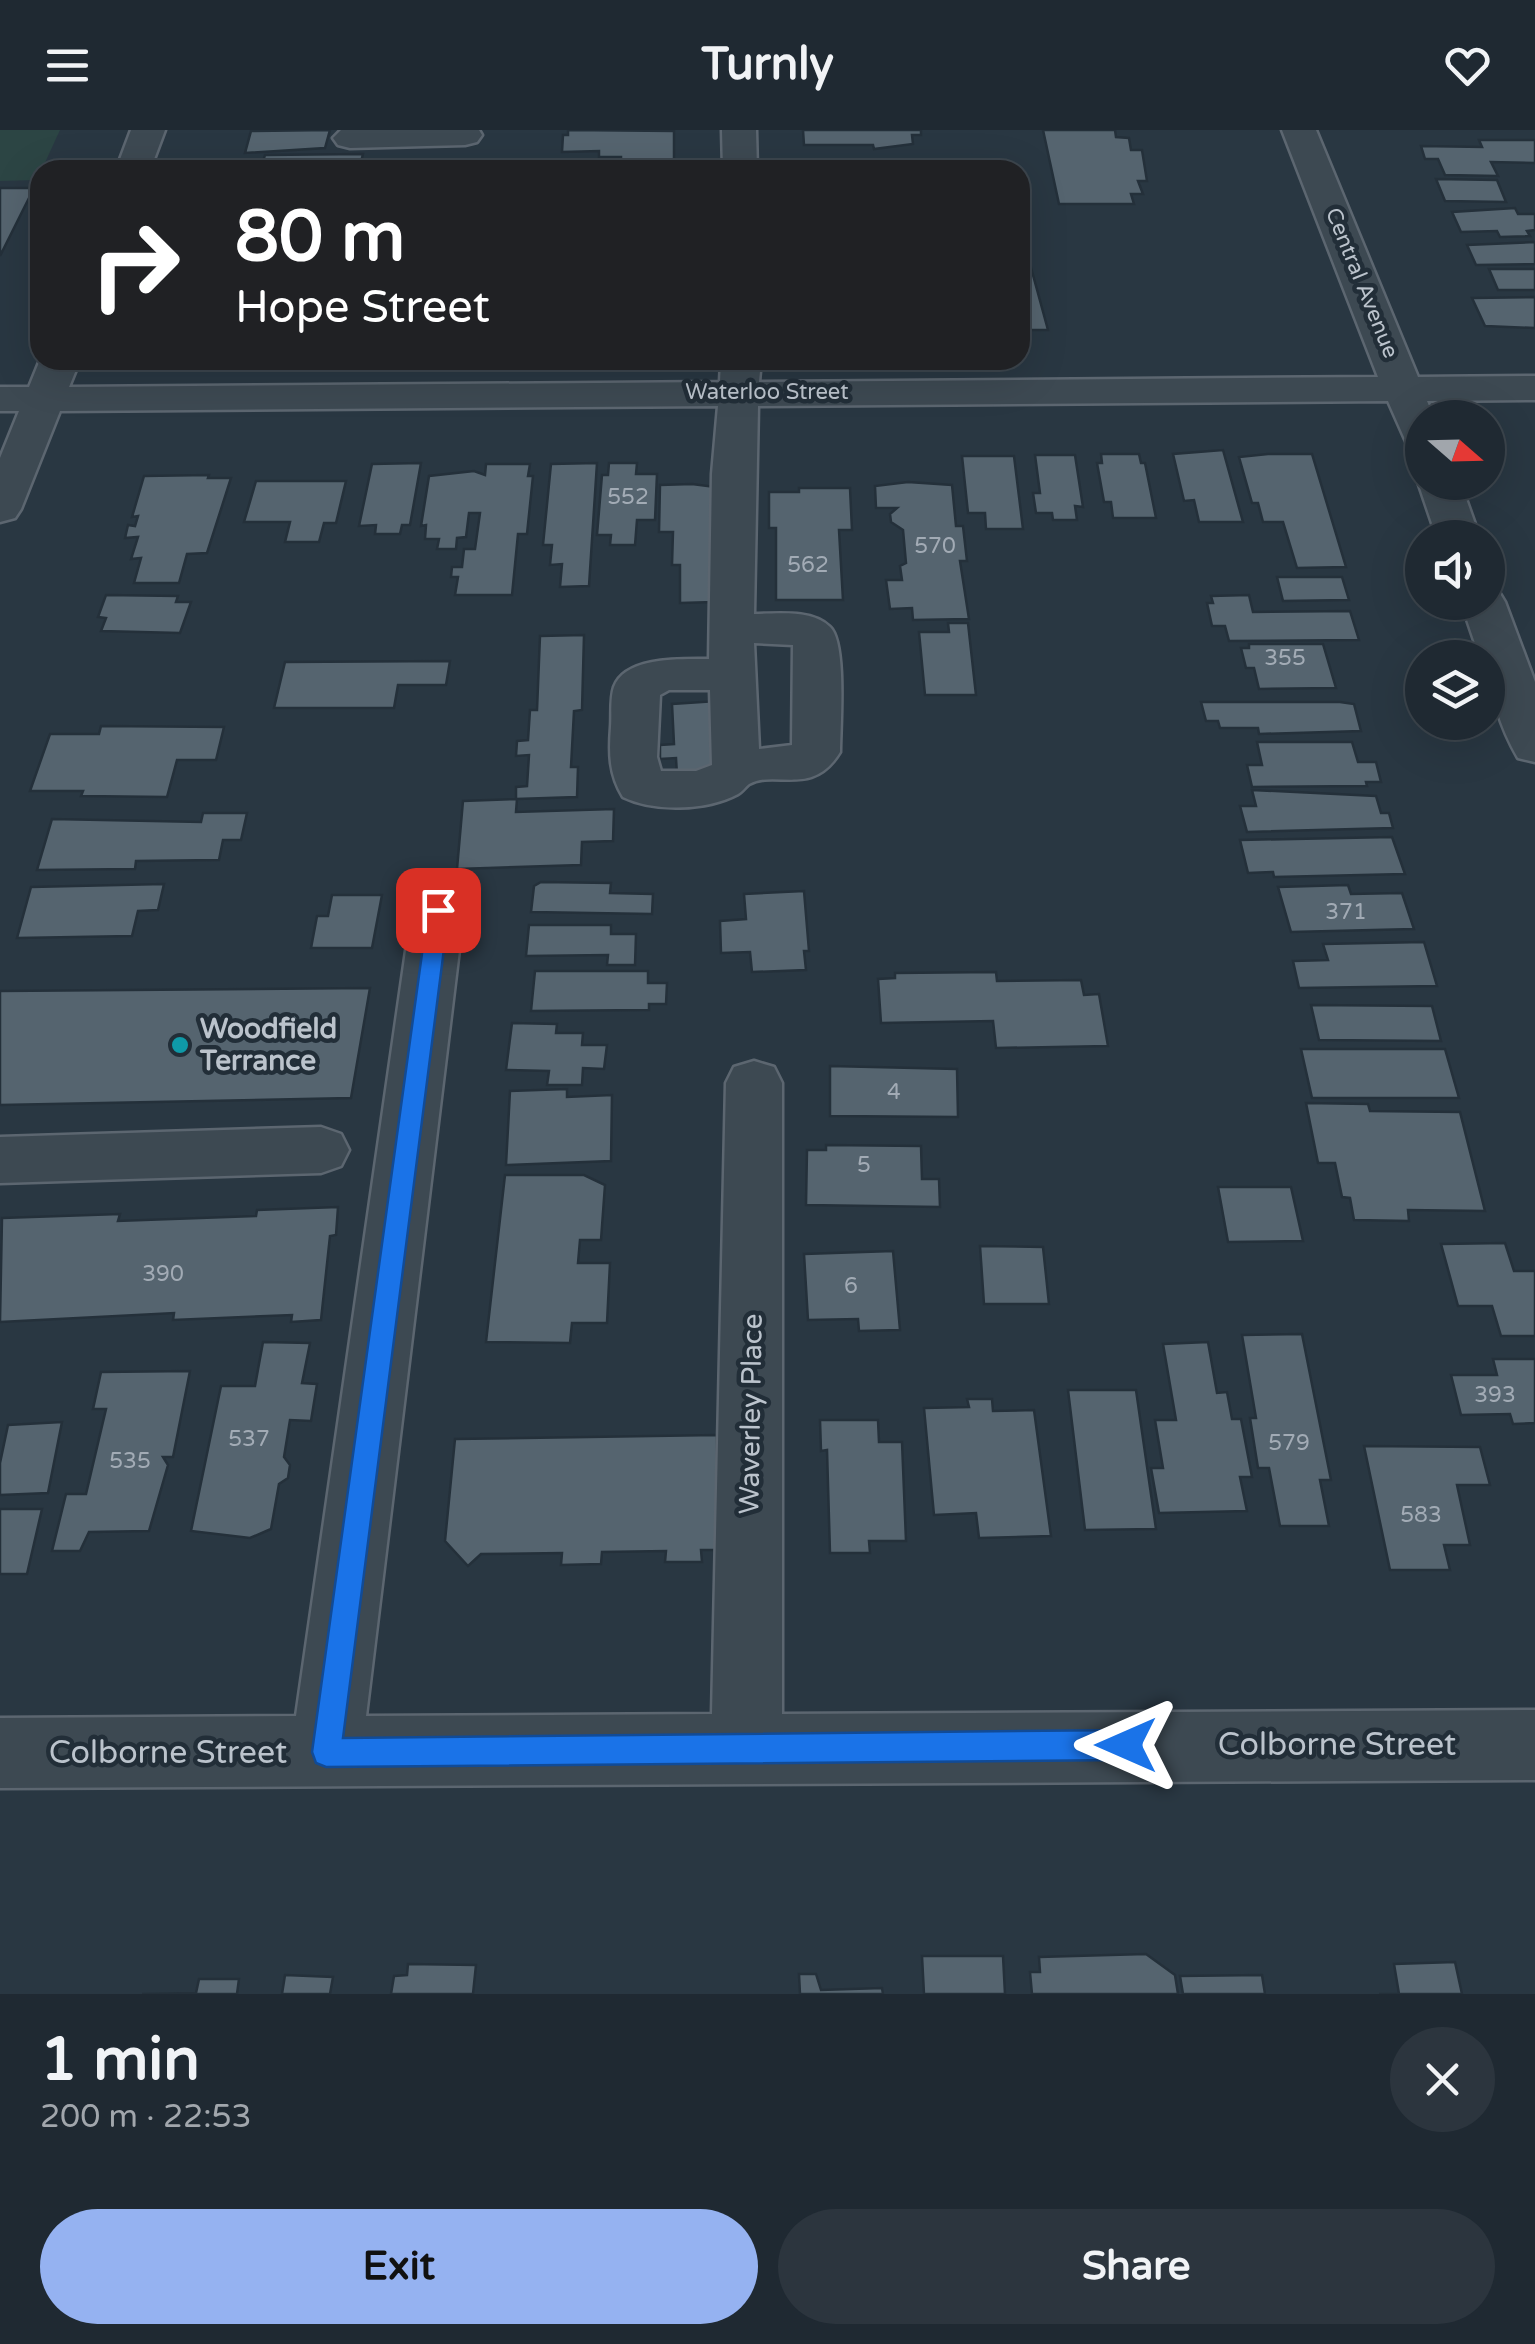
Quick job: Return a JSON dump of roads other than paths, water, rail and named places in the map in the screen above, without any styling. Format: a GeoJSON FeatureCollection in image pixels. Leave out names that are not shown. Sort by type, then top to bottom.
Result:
{"type":"FeatureCollection","features":[{"type":"Feature","properties":{"kind":"street"},"geometry":{"type":"LineString","coordinates":[[137,160],[148,130]]}},
{"type":"Feature","properties":{"kind":"street"},"geometry":{"type":"LineString","coordinates":[[739,130],[740,160]]}},
{"type":"Feature","properties":{"kind":"street","name":"Central Avenue"},"geometry":{"type":"LineString","coordinates":[[1299,130],[1409,400]]}},
{"type":"Feature","properties":{"kind":"street"},"geometry":{"type":"LineString","coordinates":[[350,138],[465,133],[460,160]]}},
{"type":"Feature","properties":{"kind":"street"},"geometry":{"type":"LineString","coordinates":[[0,509],[56,370]]}},
{"type":"Feature","properties":{"kind":"street"},"geometry":{"type":"LineString","coordinates":[[736,766],[797,764],[816,752],[817,683],[812,636],[794,628],[731,651],[661,675],[638,688],[634,757],[640,785],[646,788],[716,786],[727,781],[736,766],[731,651],[734,474],[742,376]]}},
{"type":"Feature","properties":{"kind":"street","name":"Waterloo Street"},"geometry":{"type":"LineString","coordinates":[[0,399],[45,400],[422,378],[742,376],[1535,388]]}},
{"type":"Feature","properties":{"kind":"street"},"geometry":{"type":"LineString","coordinates":[[1490,620],[1535,746]]}},
{"type":"Feature","properties":{"kind":"street"},"geometry":{"type":"LineString","coordinates":[[326,1752],[438,910]]}},
{"type":"Feature","properties":{"kind":"street","name":"Waverley Place"},"geometry":{"type":"LineString","coordinates":[[747,1746],[754,1083]]}},
{"type":"Feature","properties":{"kind":"street"},"geometry":{"type":"LineString","coordinates":[[0,1160],[321,1150]]}},
{"type":"Feature","properties":{"kind":"street","name":"Colborne Street"},"geometry":{"type":"LineString","coordinates":[[0,1752],[1535,1745]]}},
{"type":"Feature","properties":{"kind":"place","name":"Woodfield Terrance"},"geometry":{"type":"Point","coordinates":[180,1045]}}]}
